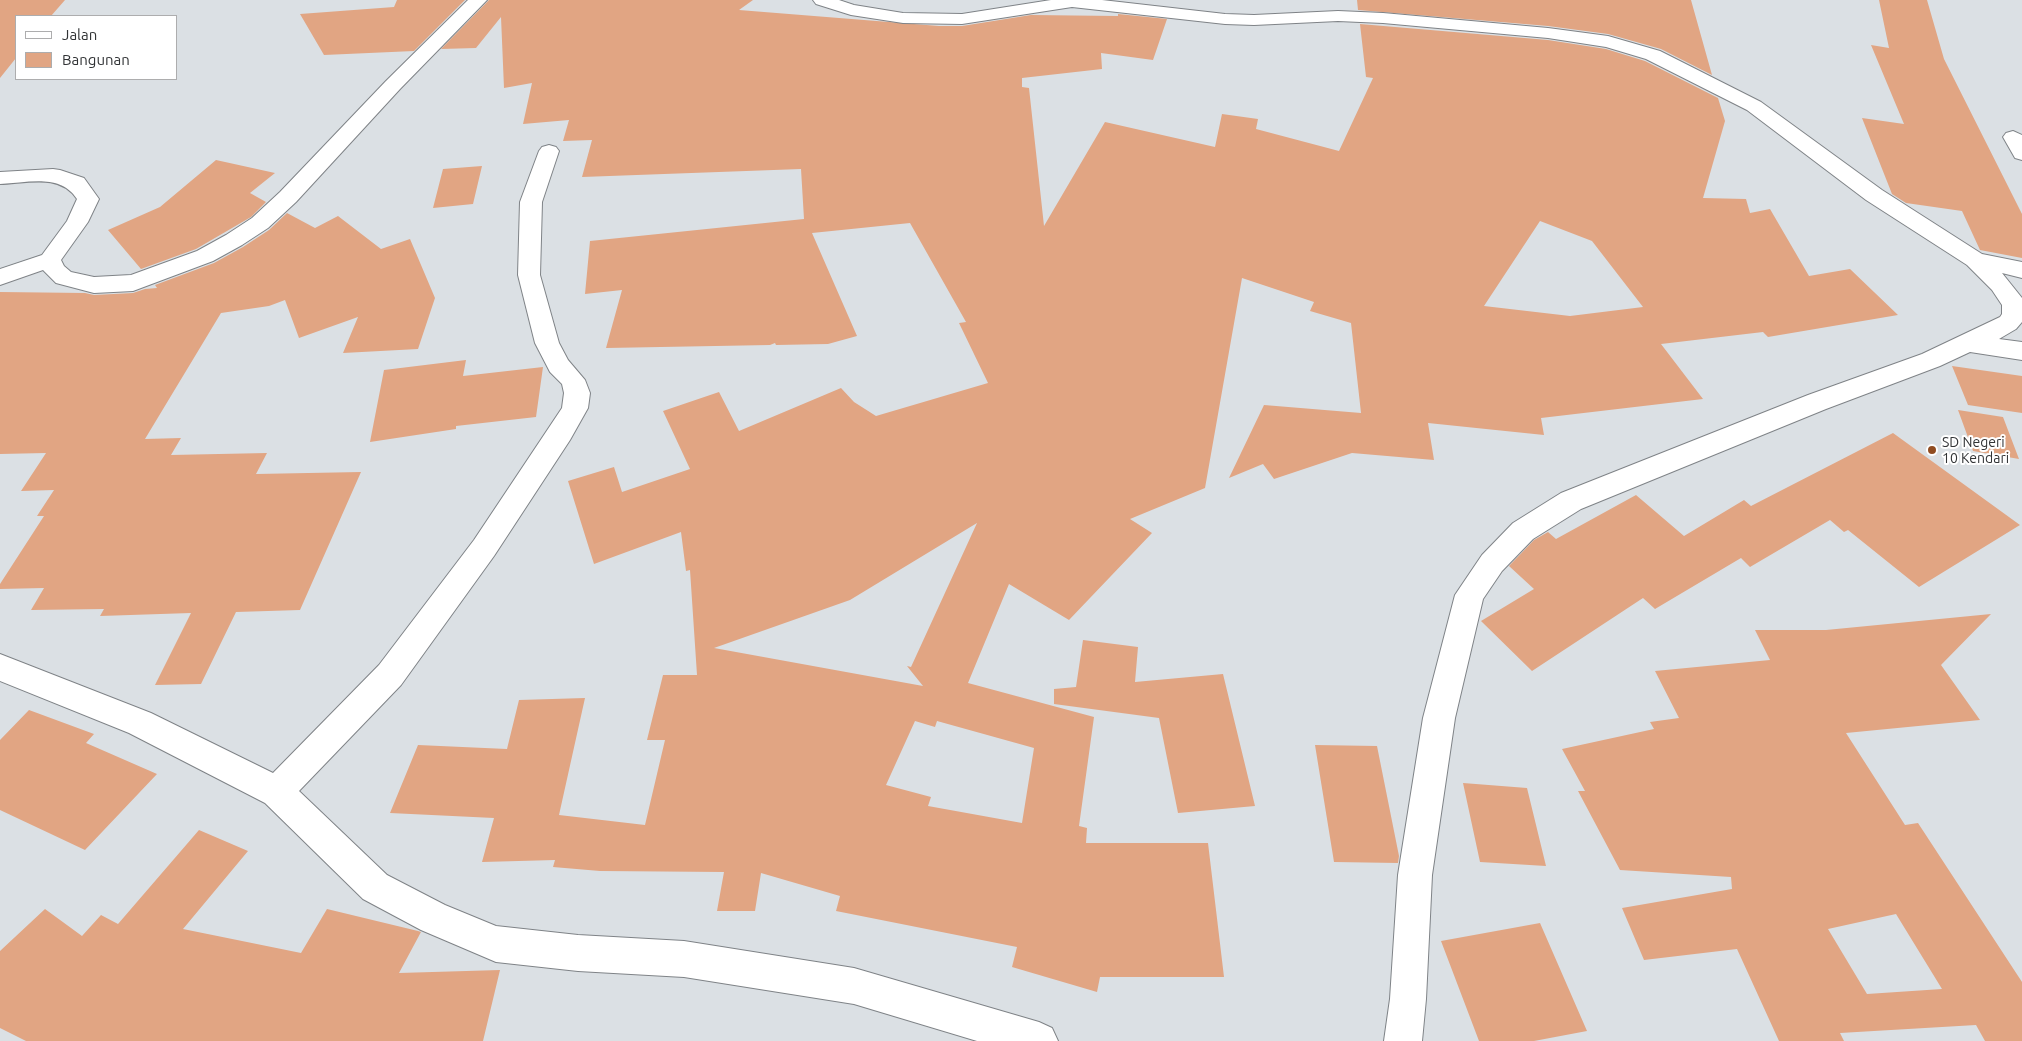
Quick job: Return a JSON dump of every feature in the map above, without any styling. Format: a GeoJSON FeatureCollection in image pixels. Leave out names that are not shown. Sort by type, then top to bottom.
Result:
{"type":"FeatureCollection","features":[{"type":"Feature","properties":{"kind":"street"},"geometry":{"type":"LineString","coordinates":[[50,260],[54,270],[64,278],[94,285],[133,283],[205,256],[234,240],[260,223],[288,197],[392,85],[478,0]]}},
{"type":"Feature","properties":{"kind":"street"},"geometry":{"type":"LineString","coordinates":[[822,0],[851,10],[888,8],[903,18],[962,19],[1072,2],[1225,19],[1254,20],[1338,16],[1393,18],[1548,33],[1608,42],[1653,55],[1754,106],[1874,195],[1975,260],[2000,285],[2014,304],[2014,316],[2003,326],[1931,360],[1817,402],[1571,501],[1523,531],[1492,563],[1469,595],[1439,718],[1415,875],[1408,999],[1403,1041]]}},
{"type":"Feature","properties":{"kind":"street"},"geometry":{"type":"LineString","coordinates":[[277,792],[390,674],[484,548],[561,433],[575,408],[577,393],[573,380],[559,366],[547,343],[529,275],[532,202],[549,151]]}},
{"type":"Feature","properties":{"kind":"street"},"geometry":{"type":"LineString","coordinates":[[0,178],[53,175],[77,183],[88,199],[77,222],[50,260],[0,277]]}},
{"type":"Feature","properties":{"kind":"street"},"geometry":{"type":"LineString","coordinates":[[1975,260],[2022,270]]}},
{"type":"Feature","properties":{"kind":"street"},"geometry":{"type":"LineString","coordinates":[[1966,343],[2022,351]]}},
{"type":"Feature","properties":{"kind":"street"},"geometry":{"type":"LineString","coordinates":[[0,666],[140,723],[277,792],[375,887],[433,918],[496,944],[578,953],[684,959],[854,986],[1039,1041]]}},
{"type":"Feature","properties":{"kind":"building"},"geometry":{"type":"Polygon","coordinates":[[[0,0],[65,0],[52,15],[15,15],[15,59],[0,78],[0,0]]]}},
{"type":"Feature","properties":{"kind":"building"},"geometry":{"type":"Polygon","coordinates":[[[397,0],[465,0],[414,51],[324,55],[300,14],[394,7],[397,0]]]}},
{"type":"Feature","properties":{"kind":"building"},"geometry":{"type":"Polygon","coordinates":[[[489,0],[753,0],[739,10],[939,26],[962,26],[1031,15],[1118,16],[1118,14],[1167,19],[1153,60],[1101,53],[1102,69],[1022,78],[1022,87],[1029,88],[1044,226],[1105,122],[1215,147],[1222,114],[1258,119],[1256,129],[1339,151],[1373,78],[1366,77],[1360,24],[1548,40],[1606,49],[1645,61],[1718,98],[1725,121],[1703,198],[1746,199],[1750,213],[1770,209],[1809,276],[1850,269],[1898,315],[1768,337],[1763,332],[1661,344],[1703,399],[1541,418],[1544,435],[1428,423],[1434,460],[1352,453],[1274,479],[1263,464],[1229,478],[1264,405],[1361,413],[1351,323],[1310,311],[1314,302],[1242,278],[1205,488],[1130,519],[1152,533],[1069,620],[1009,584],[968,683],[1094,717],[1079,826],[1087,828],[1086,843],[1208,843],[1224,977],[1100,977],[1097,992],[1012,967],[1017,947],[836,911],[840,896],[761,873],[755,911],[717,911],[724,872],[600,871],[553,867],[555,860],[482,862],[494,818],[390,813],[418,745],[507,749],[519,700],[585,698],[559,815],[645,825],[665,740],[647,740],[663,675],[697,675],[690,570],[686,571],[681,532],[594,564],[568,481],[614,467],[622,492],[690,469],[663,411],[719,392],[739,431],[841,388],[854,402],[876,416],[988,383],[959,323],[966,322],[910,223],[812,233],[857,336],[828,344],[776,345],[775,343],[770,345],[606,348],[622,290],[585,294],[590,241],[804,219],[801,169],[582,177],[592,140],[563,141],[569,120],[523,124],[532,83],[504,88],[501,17],[476,48],[441,49],[489,0]],[[1540,221],[1484,306],[1570,316],[1643,307],[1592,241],[1540,221]],[[977,523],[850,600],[714,648],[923,686],[907,666],[911,667],[977,523]],[[915,721],[886,785],[931,797],[928,806],[1022,823],[1034,748],[937,721],[935,727],[915,721]]]}},
{"type":"Feature","properties":{"kind":"building"},"geometry":{"type":"Polygon","coordinates":[[[1357,0],[1691,0],[1712,75],[1661,49],[1608,34],[1548,26],[1358,10],[1357,0]]]}},
{"type":"Feature","properties":{"kind":"building"},"geometry":{"type":"Polygon","coordinates":[[[1879,0],[1927,0],[1944,59],[2022,214],[2022,258],[1980,250],[1962,211],[1906,203],[1892,194],[1862,118],[1904,124],[1871,45],[1889,48],[1879,0]]]}},
{"type":"Feature","properties":{"kind":"building"},"geometry":{"type":"Polygon","coordinates":[[[216,160],[275,173],[250,193],[266,202],[251,217],[196,249],[141,269],[108,230],[160,207],[216,160]]]}},
{"type":"Feature","properties":{"kind":"building"},"geometry":{"type":"Polygon","coordinates":[[[482,166],[473,204],[433,208],[443,169],[482,166]]]}},
{"type":"Feature","properties":{"kind":"building"},"geometry":{"type":"Polygon","coordinates":[[[287,213],[315,228],[338,216],[381,249],[410,239],[435,298],[418,349],[343,353],[358,317],[299,338],[285,300],[269,306],[221,313],[145,439],[181,438],[171,455],[267,453],[256,474],[361,472],[300,610],[236,612],[201,684],[155,685],[191,613],[100,616],[104,609],[31,610],[44,588],[0,589],[0,584],[44,516],[37,516],[54,490],[21,491],[46,453],[0,454],[0,292],[85,293],[94,295],[133,293],[157,288],[155,285],[214,263],[243,247],[269,230],[287,213]]]}},
{"type":"Feature","properties":{"kind":"building"},"geometry":{"type":"Polygon","coordinates":[[[466,360],[463,376],[543,367],[536,417],[456,426],[456,429],[370,442],[384,370],[466,360]]]}},
{"type":"Feature","properties":{"kind":"building"},"geometry":{"type":"Polygon","coordinates":[[[1952,366],[2022,376],[2022,413],[1968,405],[1952,366]]]}},
{"type":"Feature","properties":{"kind":"building"},"geometry":{"type":"Polygon","coordinates":[[[1958,410],[2003,417],[2019,459],[1973,451],[1958,410]]]}},
{"type":"Feature","properties":{"kind":"building"},"geometry":{"type":"Polygon","coordinates":[[[1893,433],[2020,525],[1919,587],[1848,530],[1844,532],[1830,520],[1750,567],[1741,558],[1655,609],[1643,598],[1532,671],[1481,621],[1534,589],[1509,566],[1534,540],[1548,532],[1556,539],[1636,495],[1684,536],[1744,500],[1751,506],[1893,433]]]}},
{"type":"Feature","properties":{"kind":"building"},"geometry":{"type":"Polygon","coordinates":[[[1991,614],[1941,665],[1980,720],[1846,733],[1905,825],[1918,823],[2022,982],[2022,1041],[1985,1041],[1976,1025],[1840,1033],[1844,1041],[1779,1041],[1737,949],[1644,960],[1622,908],[1732,889],[1731,877],[1620,870],[1578,791],[1585,791],[1562,749],[1654,729],[1650,722],[1679,718],[1655,671],[1770,660],[1755,630],[1826,630],[1991,614]],[[1896,914],[1828,929],[1867,994],[1942,989],[1896,914]]]}},
{"type":"Feature","properties":{"kind":"building"},"geometry":{"type":"Polygon","coordinates":[[[1083,640],[1138,647],[1135,682],[1223,674],[1255,806],[1178,813],[1159,718],[1054,704],[1054,689],[1076,687],[1083,640]]]}},
{"type":"Feature","properties":{"kind":"building"},"geometry":{"type":"Polygon","coordinates":[[[29,710],[94,734],[86,743],[157,774],[85,850],[0,810],[0,740],[29,710]]]}},
{"type":"Feature","properties":{"kind":"building"},"geometry":{"type":"Polygon","coordinates":[[[1315,745],[1377,746],[1399,856],[1398,863],[1334,862],[1315,745]]]}},
{"type":"Feature","properties":{"kind":"building"},"geometry":{"type":"Polygon","coordinates":[[[1463,783],[1527,788],[1546,866],[1480,862],[1463,783]]]}},
{"type":"Feature","properties":{"kind":"building"},"geometry":{"type":"Polygon","coordinates":[[[199,830],[248,851],[183,929],[301,953],[327,909],[421,932],[399,973],[500,970],[483,1041],[26,1041],[0,1028],[0,951],[45,909],[82,936],[101,915],[118,924],[199,830]]]}},
{"type":"Feature","properties":{"kind":"building"},"geometry":{"type":"Polygon","coordinates":[[[1540,923],[1587,1031],[1534,1041],[1479,1041],[1441,941],[1540,923]]]}},
{"type":"Feature","properties":{"kind":"place","name":"SD Negeri 10 Kendari"},"geometry":{"type":"Point","coordinates":[1932,450]}}]}
